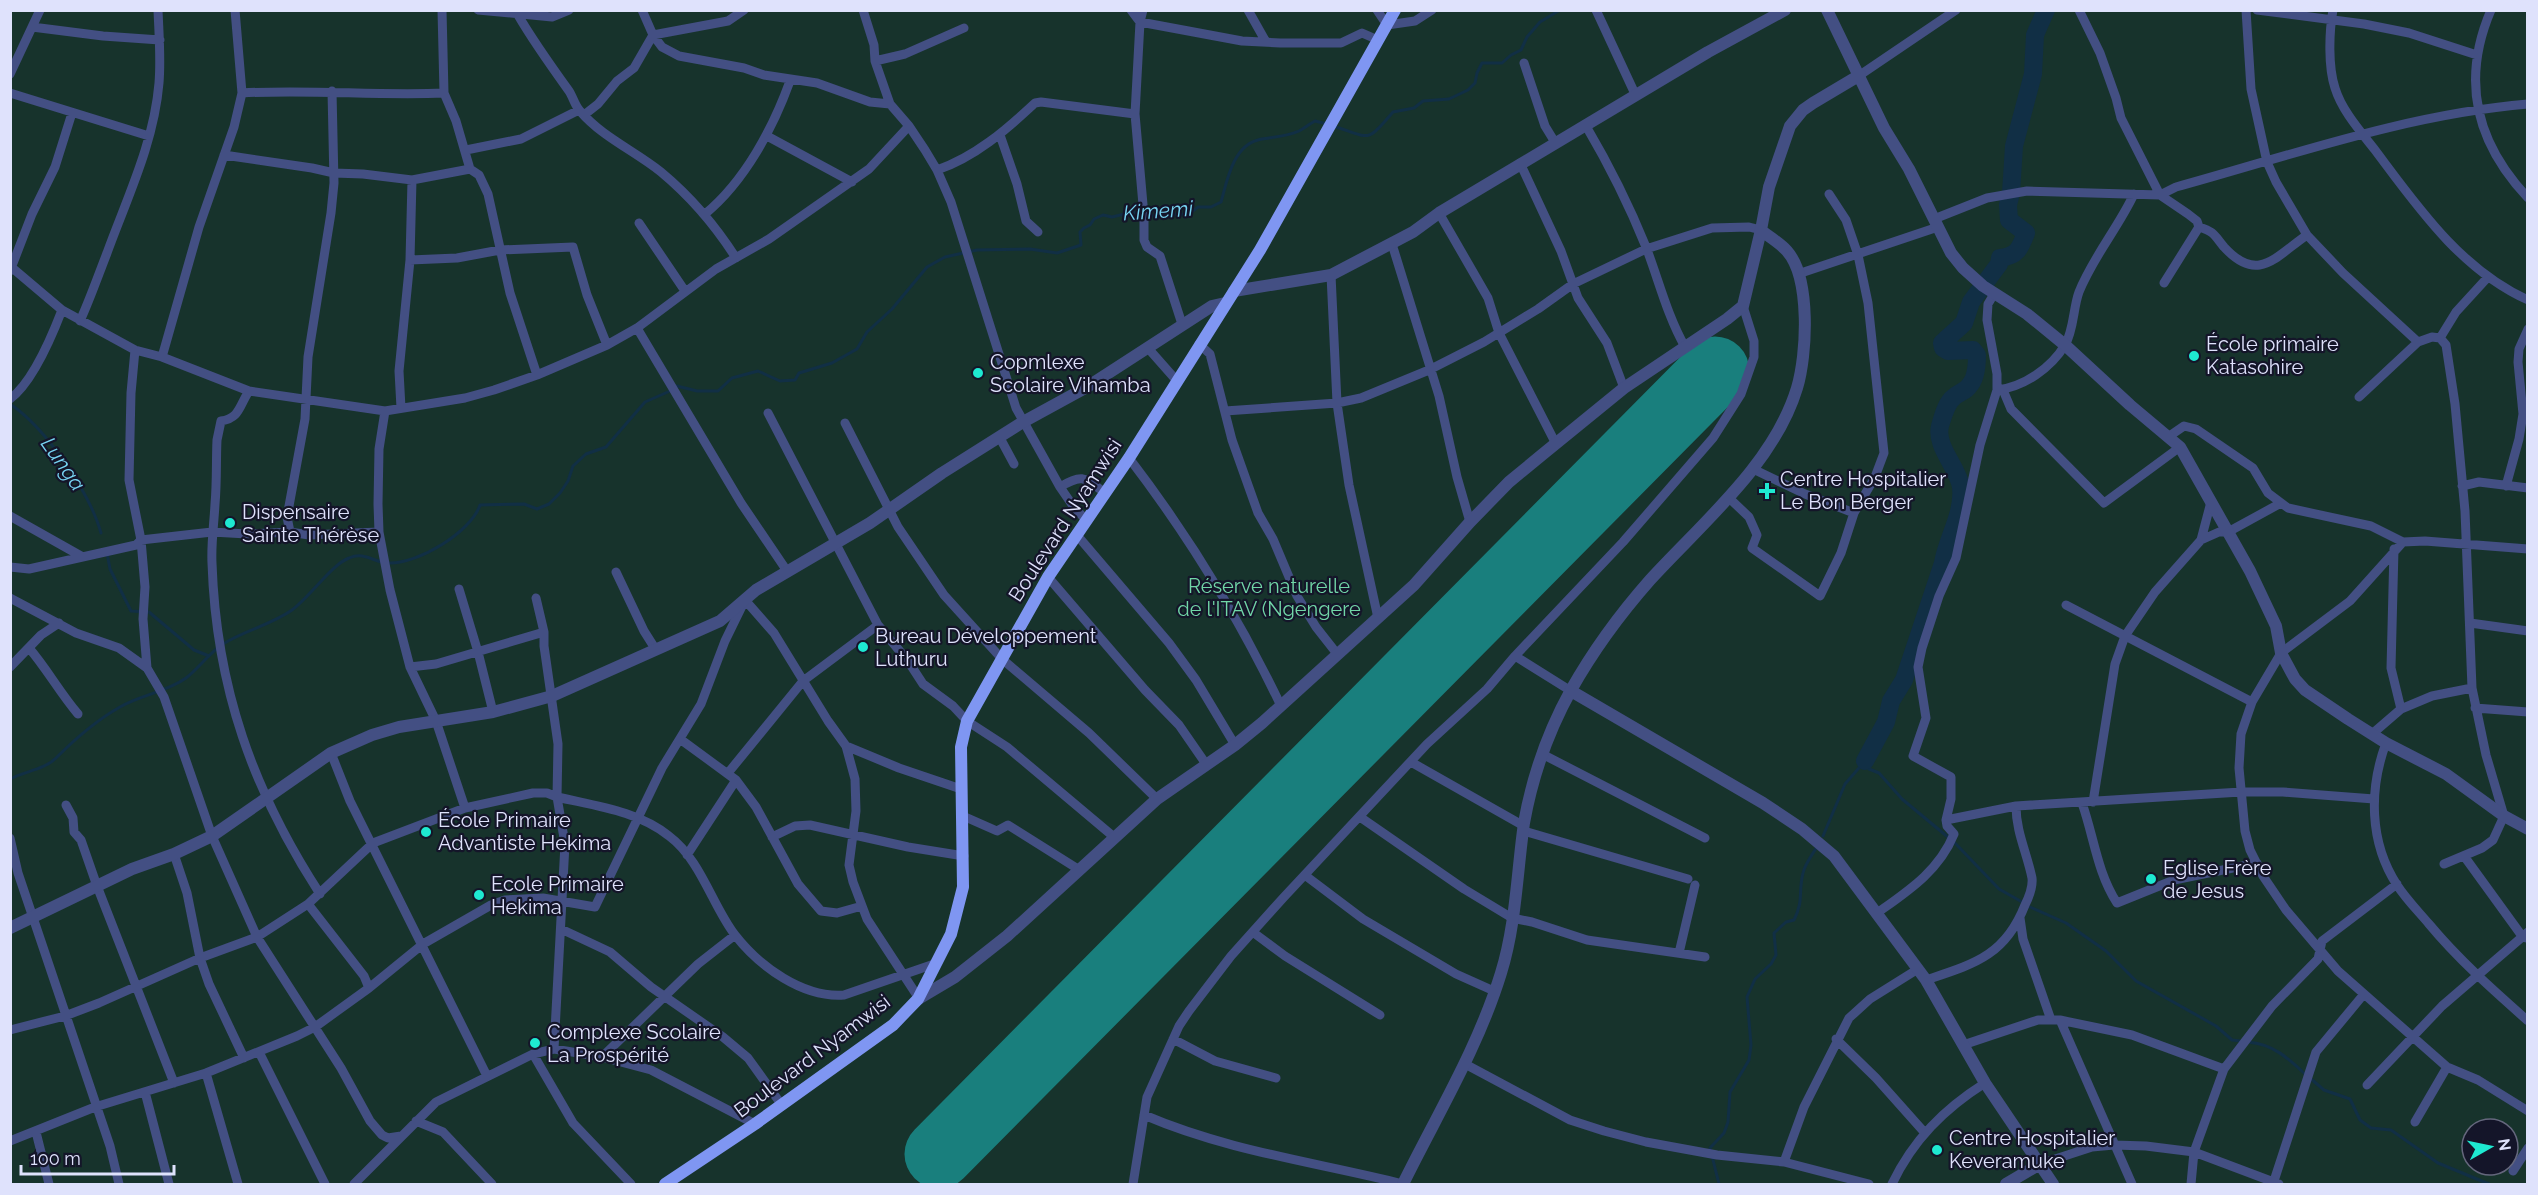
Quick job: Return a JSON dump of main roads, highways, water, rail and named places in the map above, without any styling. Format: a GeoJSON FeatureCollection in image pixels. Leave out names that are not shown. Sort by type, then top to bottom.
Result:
{"type":"FeatureCollection","features":[{"type":"Feature","properties":{"kind":"main road","name":"Boulevard Nyamwisi"},"geometry":{"type":"LineString","coordinates":[[665,1185],[893,1025],[918,998],[937,963],[958,913],[963,887],[961,747],[968,721],[1048,577],[1128,458],[1198,344],[1234,291],[1329,130],[1395,10]]}},
{"type":"Feature","properties":{"kind":"waterway","name":"Kimemi"},"geometry":{"type":"LineString","coordinates":[[1333,126],[1367,136],[1372,134],[1393,112],[1414,108],[1423,101],[1449,99],[1468,90],[1475,83],[1482,63],[1502,63],[1521,50],[1527,37],[1540,22],[1560,10]]}},
{"type":"Feature","properties":{"kind":"waterway"},"geometry":{"type":"LineString","coordinates":[[1865,761],[1886,722],[1891,701],[1904,680],[1958,516],[1961,487],[1939,434],[1949,403],[1966,389],[1973,379],[1977,355],[1973,350],[1948,351],[1943,348],[1942,343],[1964,323],[1971,302],[1999,264],[2000,258],[2010,256],[2017,251],[2026,233],[2009,220],[2008,205],[2014,146],[2033,74],[2035,35],[2046,10]]}},
{"type":"Feature","properties":{"kind":"waterway","name":"Kimemi"},"geometry":{"type":"LineString","coordinates":[[677,386],[697,391],[718,391],[732,378],[758,371],[780,381],[795,380],[799,373],[832,363],[857,349],[867,332],[892,309],[927,267],[945,257],[977,250],[1030,249],[1057,253],[1081,245],[1080,232],[1094,219],[1103,215],[1112,217],[1133,212],[1144,216],[1189,214],[1198,207],[1211,207],[1221,202],[1232,165],[1249,144],[1294,133],[1315,121],[1327,124]]}},
{"type":"Feature","properties":{"kind":"waterway"},"geometry":{"type":"LineString","coordinates":[[10,779],[46,765],[111,712],[179,683],[223,644],[292,610],[335,567],[349,558],[360,556],[389,563],[401,562],[428,552],[455,535],[466,526],[480,505],[524,504],[537,509],[549,504],[568,481],[573,466],[586,454],[606,447],[645,402],[670,391]]}},
{"type":"Feature","properties":{"kind":"waterway","name":"Lunga"},"geometry":{"type":"LineString","coordinates":[[10,404],[37,428],[64,462],[87,499],[101,533]]}},
{"type":"Feature","properties":{"kind":"waterway","name":"Lunga"},"geometry":{"type":"LineString","coordinates":[[107,553],[110,569],[131,611],[149,612],[194,650],[209,656]]}},
{"type":"Feature","properties":{"kind":"waterway"},"geometry":{"type":"LineString","coordinates":[[1823,836],[1845,784],[1865,761],[1869,769],[1879,773],[1902,799],[1949,838]]}},
{"type":"Feature","properties":{"kind":"waterway"},"geometry":{"type":"LineString","coordinates":[[1954,842],[1999,889],[2022,902]]}},
{"type":"Feature","properties":{"kind":"waterway"},"geometry":{"type":"LineString","coordinates":[[1719,1184],[1710,1148],[1724,1133],[1728,1122],[1730,1092],[1749,1060],[1751,1045],[1747,997],[1755,979],[1771,964],[1776,955],[1774,933],[1786,922],[1794,920],[1799,907],[1804,870],[1817,847]]}},
{"type":"Feature","properties":{"kind":"waterway"},"geometry":{"type":"LineString","coordinates":[[2030,907],[2066,923],[2106,951],[2136,981],[2216,1026],[2232,1040],[2241,1041]]}},
{"type":"Feature","properties":{"kind":"waterway"},"geometry":{"type":"LineString","coordinates":[[2248,1042],[2273,1049],[2306,1075]]}},
{"type":"Feature","properties":{"kind":"waterway"},"geometry":{"type":"LineString","coordinates":[[2311,1079],[2324,1090],[2350,1099],[2360,1120],[2371,1128],[2391,1130],[2438,1163],[2489,1184]]}},
{"type":"Feature","properties":{"kind":"place","name":"École primaire Katasohire"},"geometry":{"type":"Point","coordinates":[2194,356]}},
{"type":"Feature","properties":{"kind":"place","name":"Copmlexe Scolaire Vihamba"},"geometry":{"type":"Point","coordinates":[978,373]}},
{"type":"Feature","properties":{"kind":"place","name":"Centre Hospitalier Le Bon Berger"},"geometry":{"type":"Point","coordinates":[1767,491]}},
{"type":"Feature","properties":{"kind":"place","name":"Dispensaire Sainte Thérèse"},"geometry":{"type":"Point","coordinates":[230,523]}},
{"type":"Feature","properties":{"kind":"place","name":"Bureau Développement Luthuru"},"geometry":{"type":"Point","coordinates":[863,647]}},
{"type":"Feature","properties":{"kind":"place","name":"École Primaire Advantiste Hekima"},"geometry":{"type":"Point","coordinates":[426,832]}},
{"type":"Feature","properties":{"kind":"place","name":"Eglise Frère de Jesus"},"geometry":{"type":"Point","coordinates":[2151,879]}},
{"type":"Feature","properties":{"kind":"place","name":"Ecole Primaire Hekima"},"geometry":{"type":"Point","coordinates":[479,895]}},
{"type":"Feature","properties":{"kind":"place","name":"Complexe Scolaire La Prospérité"},"geometry":{"type":"Point","coordinates":[535,1043]}},
{"type":"Feature","properties":{"kind":"place","name":"Centre Hospitalier Keveramuke"},"geometry":{"type":"Point","coordinates":[1937,1150]}},
{"type":"Feature","properties":{"kind":"park label","name":"Réserve naturelle de l'ITAV (Ngengere"},"geometry":{"type":"Point","coordinates":[1269,598]}}]}
